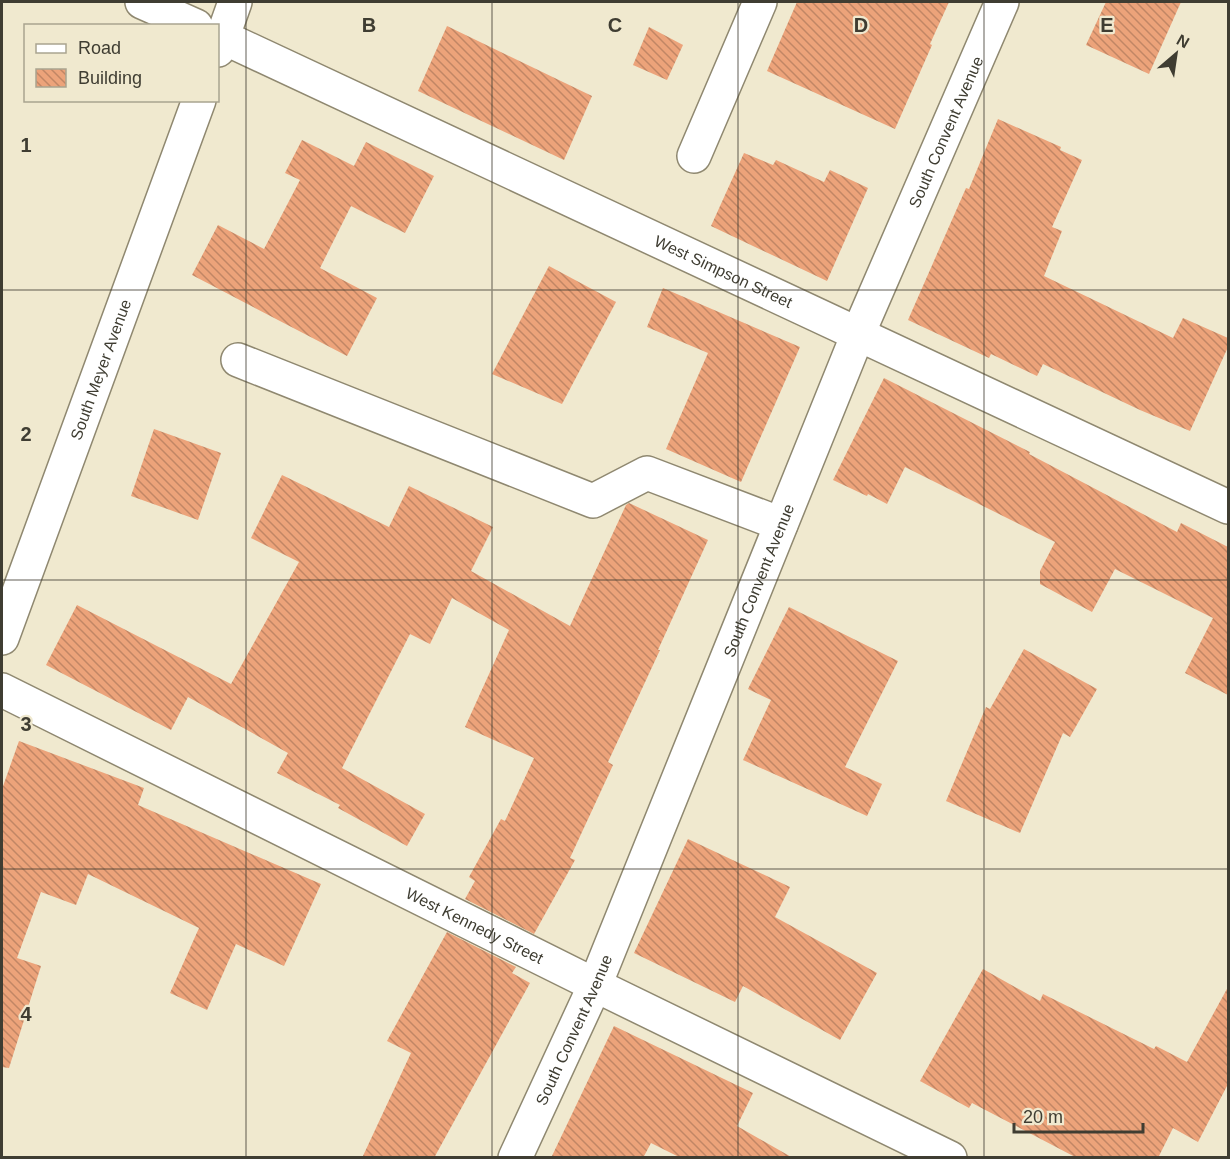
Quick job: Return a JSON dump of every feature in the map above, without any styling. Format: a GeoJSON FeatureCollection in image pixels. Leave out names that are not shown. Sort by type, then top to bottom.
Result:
{"type":"FeatureCollection","features":[{"type":"Feature","properties":{"kind":"street","name":"West Simpson Street"},"geometry":{"type":"LineString","coordinates":[[142,2],[187,24]]}},
{"type":"Feature","properties":{"kind":"street"},"geometry":{"type":"LineString","coordinates":[[219,27],[235,2]]}},
{"type":"Feature","properties":{"kind":"street"},"geometry":{"type":"LineString","coordinates":[[694,156],[760,2]]}},
{"type":"Feature","properties":{"kind":"street","name":"South Convent Avenue"},"geometry":{"type":"LineString","coordinates":[[514,1158],[595,985],[858,333],[1002,2]]}},
{"type":"Feature","properties":{"kind":"street","name":"West Simpson Street"},"geometry":{"type":"LineString","coordinates":[[219,40],[858,333],[1228,507]]}},
{"type":"Feature","properties":{"kind":"street","name":"South Meyer Avenue"},"geometry":{"type":"LineString","coordinates":[[2,638],[198,102]]}},
{"type":"Feature","properties":{"kind":"street"},"geometry":{"type":"LineString","coordinates":[[238,360],[593,501],[646,473],[781,525]]}},
{"type":"Feature","properties":{"kind":"street","name":"West Kennedy Street"},"geometry":{"type":"LineString","coordinates":[[2,690],[595,985],[950,1158]]}},
{"type":"Feature","properties":{"kind":"building"},"geometry":{"type":"Polygon","coordinates":[[[797,2],[949,2],[895,129],[767,71],[797,2]]]}},
{"type":"Feature","properties":{"kind":"building"},"geometry":{"type":"Polygon","coordinates":[[[1106,2],[1181,2],[1149,74],[1086,45],[1106,2]]]}},
{"type":"Feature","properties":{"kind":"building"},"geometry":{"type":"Polygon","coordinates":[[[447,26],[592,96],[564,160],[418,91],[447,26]]]}},
{"type":"Feature","properties":{"kind":"building"},"geometry":{"type":"Polygon","coordinates":[[[649,27],[683,45],[667,80],[633,65],[649,27]]]}},
{"type":"Feature","properties":{"kind":"building"},"geometry":{"type":"Polygon","coordinates":[[[998,119],[1061,147],[1060,150],[1082,160],[1052,227],[1062,231],[1044,276],[1173,338],[1183,318],[1228,338],[1228,347],[1190,431],[1043,364],[1037,376],[991,354],[989,358],[908,320],[966,188],[969,189],[998,119]]]}},
{"type":"Feature","properties":{"kind":"building"},"geometry":{"type":"Polygon","coordinates":[[[302,140],[354,166],[366,142],[434,176],[405,233],[351,206],[320,268],[377,298],[347,356],[192,275],[218,225],[264,249],[300,180],[285,173],[302,140]]]}},
{"type":"Feature","properties":{"kind":"building"},"geometry":{"type":"Polygon","coordinates":[[[744,153],[773,165],[776,160],[824,182],[830,170],[868,188],[827,281],[711,226],[744,153]]]}},
{"type":"Feature","properties":{"kind":"building"},"geometry":{"type":"Polygon","coordinates":[[[549,266],[616,302],[562,404],[492,374],[549,266]]]}},
{"type":"Feature","properties":{"kind":"building"},"geometry":{"type":"Polygon","coordinates":[[[663,288],[800,347],[741,482],[666,449],[708,353],[647,327],[663,288]]]}},
{"type":"Feature","properties":{"kind":"building"},"geometry":{"type":"Polygon","coordinates":[[[884,378],[1030,452],[1029,454],[1177,532],[1181,523],[1228,547],[1228,695],[1185,673],[1213,618],[1115,569],[1092,612],[1040,584],[1040,571],[1055,542],[905,467],[887,504],[833,480],[884,378]]]}},
{"type":"Feature","properties":{"kind":"building"},"geometry":{"type":"Polygon","coordinates":[[[154,429],[221,453],[198,520],[131,496],[154,429]]]}},
{"type":"Feature","properties":{"kind":"building"},"geometry":{"type":"Polygon","coordinates":[[[282,475],[389,527],[409,486],[493,527],[471,571],[570,626],[626,505],[629,503],[708,540],[608,762],[613,765],[570,858],[575,860],[534,934],[465,899],[475,881],[469,877],[501,819],[505,821],[534,758],[465,727],[509,630],[452,598],[430,644],[410,634],[342,768],[425,814],[407,846],[338,808],[340,805],[277,773],[288,753],[188,697],[171,730],[46,665],[77,605],[231,684],[299,562],[251,538],[282,475]]]}},
{"type":"Feature","properties":{"kind":"building"},"geometry":{"type":"Polygon","coordinates":[[[789,607],[898,661],[845,767],[882,784],[867,816],[743,760],[771,700],[748,689],[789,607]]]}},
{"type":"Feature","properties":{"kind":"building"},"geometry":{"type":"Polygon","coordinates":[[[1024,649],[1097,689],[1070,737],[1063,733],[1020,833],[946,801],[986,707],[990,709],[1024,649]]]}},
{"type":"Feature","properties":{"kind":"building"},"geometry":{"type":"Polygon","coordinates":[[[19,741],[144,788],[138,805],[321,884],[284,966],[236,944],[207,1010],[170,993],[199,928],[88,874],[76,905],[41,892],[17,958],[41,966],[9,1068],[2,1067],[2,789],[19,741]]]}},
{"type":"Feature","properties":{"kind":"building"},"geometry":{"type":"Polygon","coordinates":[[[688,839],[790,887],[775,917],[877,973],[840,1040],[743,986],[735,1002],[634,953],[688,839]]]}},
{"type":"Feature","properties":{"kind":"building"},"geometry":{"type":"Polygon","coordinates":[[[447,932],[516,967],[512,973],[530,983],[434,1158],[362,1158],[411,1053],[387,1041],[447,932]]]}},
{"type":"Feature","properties":{"kind":"building"},"geometry":{"type":"Polygon","coordinates":[[[983,969],[1040,1001],[1043,994],[1154,1049],[1156,1046],[1187,1062],[1228,987],[1228,1084],[1198,1142],[1173,1128],[1158,1158],[1077,1158],[972,1103],[969,1108],[920,1081],[983,969]]]}},
{"type":"Feature","properties":{"kind":"building"},"geometry":{"type":"Polygon","coordinates":[[[614,1026],[753,1093],[737,1126],[793,1158],[681,1158],[651,1143],[643,1158],[551,1158],[614,1026]]]}}]}
